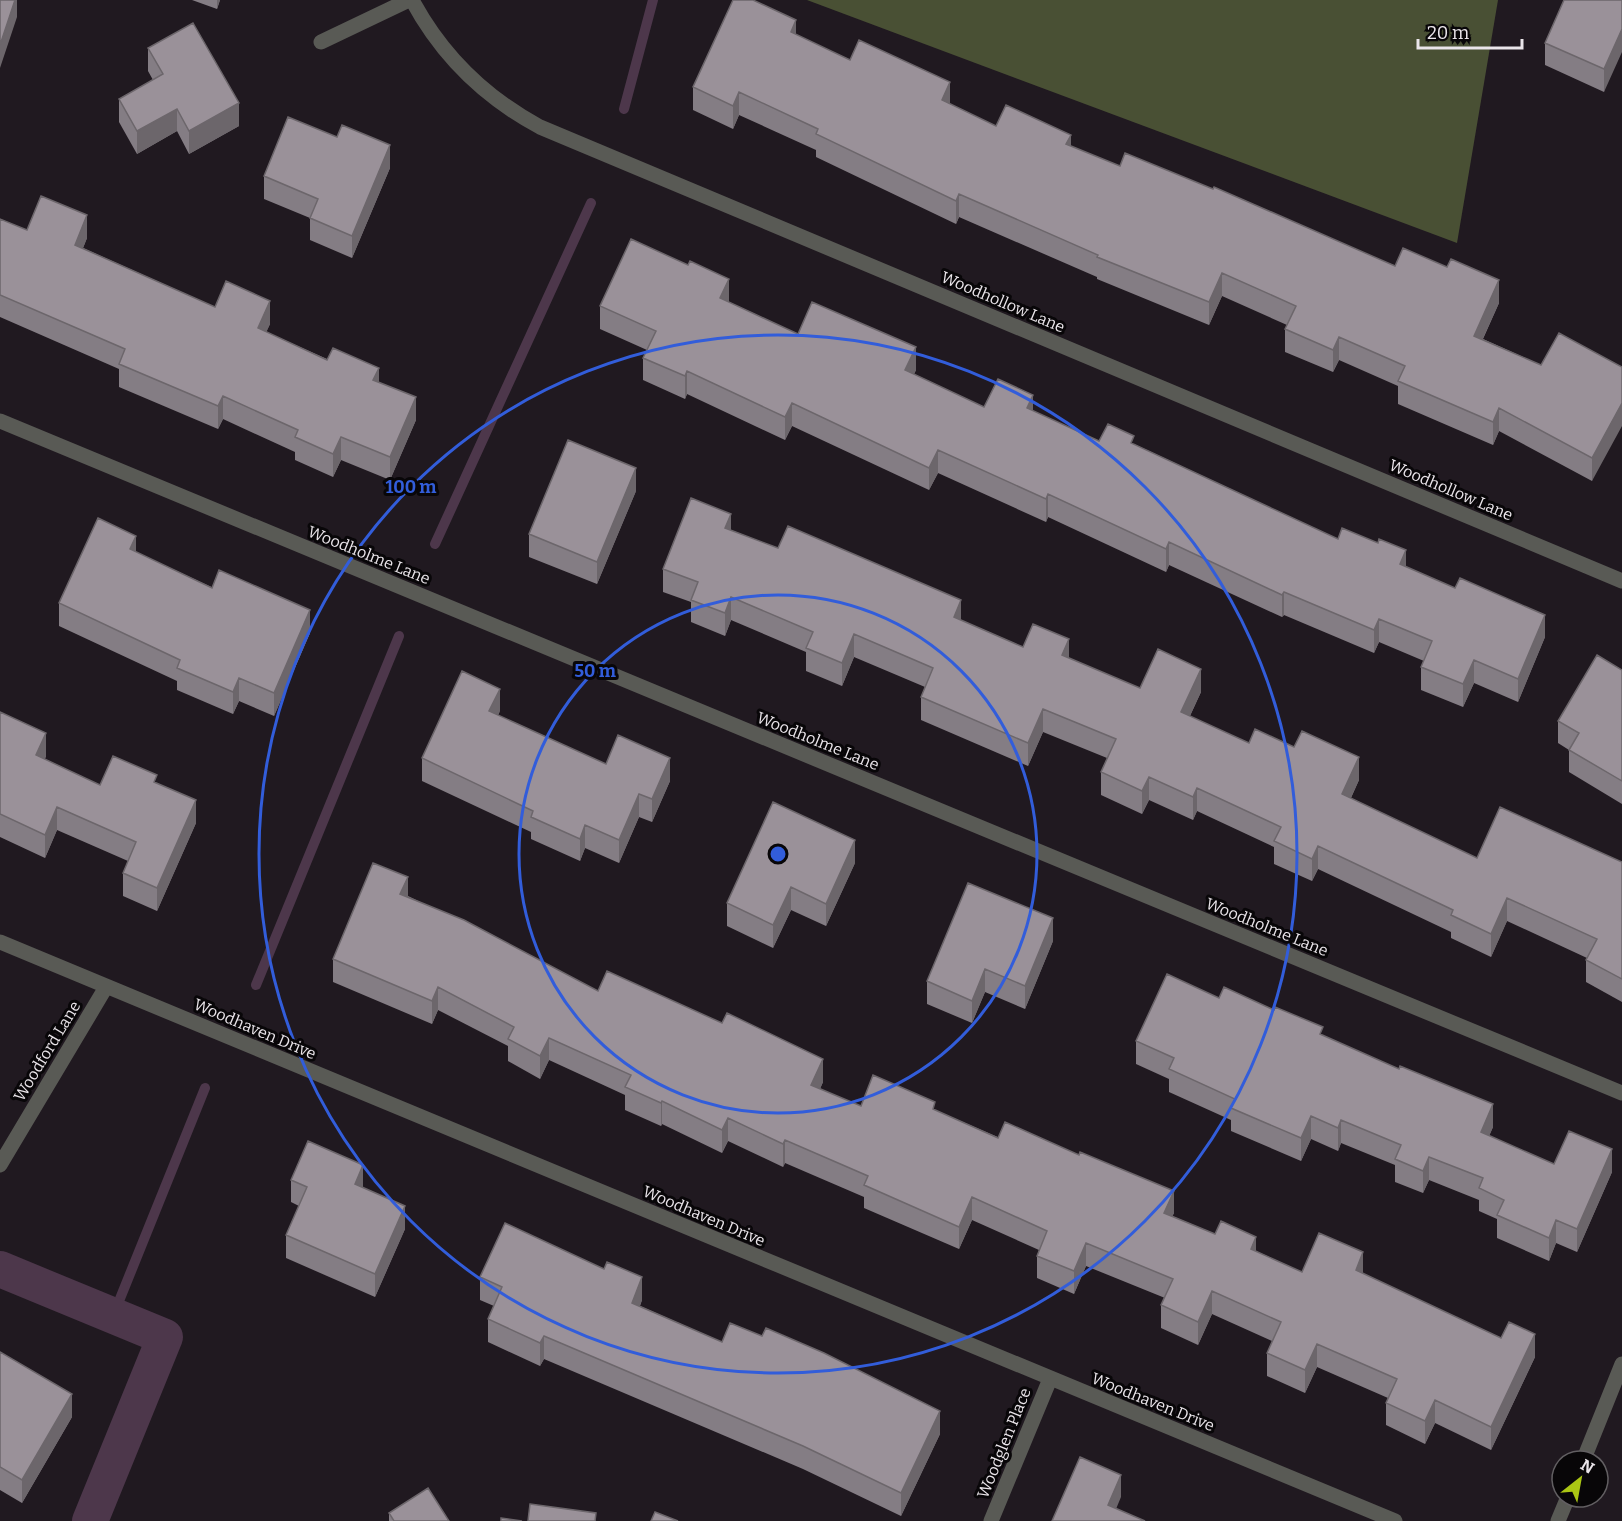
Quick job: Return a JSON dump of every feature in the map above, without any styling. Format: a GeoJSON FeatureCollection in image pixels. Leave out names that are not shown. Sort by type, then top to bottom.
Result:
{"type":"FeatureCollection","features":[{"type":"Feature","properties":{"kind":"street"},"geometry":{"type":"LineString","coordinates":[[321,42],[410,0]]}},
{"type":"Feature","properties":{"kind":"street","name":"Woodhollow Lane"},"geometry":{"type":"LineString","coordinates":[[410,0],[433,36],[462,70],[498,102],[540,127],[1622,581]]}},
{"type":"Feature","properties":{"kind":"street","name":"Woodholme Lane"},"geometry":{"type":"LineString","coordinates":[[0,421],[1622,1093]]}},
{"type":"Feature","properties":{"kind":"street","name":"Woodhaven Drive"},"geometry":{"type":"LineString","coordinates":[[0,942],[1395,1521]]}},
{"type":"Feature","properties":{"kind":"street","name":"Woodford Lane"},"geometry":{"type":"LineString","coordinates":[[0,1165],[106,987]]}},
{"type":"Feature","properties":{"kind":"street"},"geometry":{"type":"LineString","coordinates":[[1588,1449],[1622,1364]]}},
{"type":"Feature","properties":{"kind":"street","name":"Woodglen Place"},"geometry":{"type":"LineString","coordinates":[[991,1521],[1050,1378]]}},
{"type":"Feature","properties":{"kind":"green space"},"geometry":{"type":"Polygon","coordinates":[[[807,0],[1498,0],[1457,243],[807,0]]]}},
{"type":"Feature","properties":{"kind":"building"},"geometry":{"type":"Polygon","coordinates":[[[0,0],[15,0],[0,45],[0,0]]]}},
{"type":"Feature","properties":{"kind":"building"},"geometry":{"type":"Polygon","coordinates":[[[733,0],[753,0],[796,20],[791,32],[850,60],[859,40],[950,82],[942,100],[996,126],[1006,105],[1071,135],[1066,144],[1120,166],[1125,153],[1213,189],[1214,187],[1395,266],[1403,248],[1447,267],[1451,259],[1499,280],[1474,336],[1541,365],[1559,333],[1622,367],[1622,403],[1592,458],[1499,408],[1493,422],[1398,381],[1405,366],[1339,337],[1333,350],[1285,329],[1296,306],[1222,273],[1209,302],[1097,257],[1098,255],[959,194],[956,201],[816,134],[818,129],[739,92],[733,106],[693,87],[733,0]]]}},
{"type":"Feature","properties":{"kind":"building"},"geometry":{"type":"Polygon","coordinates":[[[1564,0],[1622,0],[1622,29],[1604,69],[1545,43],[1564,0]]]}},
{"type":"Feature","properties":{"kind":"building"},"geometry":{"type":"Polygon","coordinates":[[[193,23],[239,103],[189,131],[177,109],[137,131],[119,99],[163,74],[148,48],[193,23]]]}},
{"type":"Feature","properties":{"kind":"building"},"geometry":{"type":"Polygon","coordinates":[[[288,117],[337,137],[342,125],[390,145],[352,236],[310,218],[318,199],[264,176],[288,117]]]}},
{"type":"Feature","properties":{"kind":"building"},"geometry":{"type":"Polygon","coordinates":[[[41,196],[87,215],[75,245],[215,307],[226,281],[270,301],[258,328],[327,360],[333,348],[379,368],[373,380],[416,397],[390,457],[341,437],[333,454],[295,437],[298,430],[223,396],[218,406],[119,364],[125,349],[0,295],[0,219],[27,230],[41,196]]]}},
{"type":"Feature","properties":{"kind":"building"},"geometry":{"type":"Polygon","coordinates":[[[631,239],[688,265],[690,261],[729,279],[720,298],[798,334],[812,302],[916,347],[905,370],[984,407],[998,379],[1033,395],[1027,408],[1099,441],[1108,424],[1134,436],[1131,443],[1338,539],[1342,528],[1378,543],[1379,539],[1406,550],[1400,564],[1455,588],[1460,578],[1545,615],[1518,679],[1474,660],[1463,684],[1421,667],[1432,641],[1379,619],[1374,630],[1284,592],[1282,595],[1169,542],[1166,549],[1048,494],[1046,499],[938,450],[929,468],[792,403],[785,417],[687,371],[685,376],[643,358],[656,331],[600,306],[631,239]]]}},
{"type":"Feature","properties":{"kind":"building"},"geometry":{"type":"Polygon","coordinates":[[[568,440],[636,468],[597,562],[529,534],[568,440]]]}},
{"type":"Feature","properties":{"kind":"building"},"geometry":{"type":"Polygon","coordinates":[[[691,498],[731,514],[725,528],[778,548],[788,526],[961,600],[954,617],[1023,647],[1033,624],[1069,639],[1062,655],[1140,688],[1158,649],[1201,669],[1181,712],[1249,743],[1255,729],[1294,747],[1302,731],[1359,757],[1342,794],[1477,858],[1500,807],[1622,862],[1622,979],[1586,960],[1597,939],[1507,898],[1491,934],[1451,915],[1453,910],[1318,846],[1312,859],[1274,841],[1281,827],[1197,788],[1193,797],[1149,777],[1142,791],[1101,772],[1116,739],[1043,709],[1028,743],[921,697],[933,668],[854,634],[842,663],[806,648],[813,632],[731,597],[725,613],[691,600],[698,582],[663,569],[691,498]]]}},
{"type":"Feature","properties":{"kind":"building"},"geometry":{"type":"Polygon","coordinates":[[[98,518],[136,536],[130,549],[212,588],[219,570],[310,610],[274,693],[239,678],[233,692],[177,668],[180,660],[59,603],[98,518]]]}},
{"type":"Feature","properties":{"kind":"building"},"geometry":{"type":"Polygon","coordinates":[[[1597,655],[1622,670],[1622,781],[1569,750],[1579,733],[1558,721],[1597,655]]]}},
{"type":"Feature","properties":{"kind":"building"},"geometry":{"type":"Polygon","coordinates":[[[462,671],[500,689],[489,711],[606,764],[618,735],[670,758],[652,799],[639,794],[619,840],[585,825],[580,839],[531,817],[533,811],[422,758],[462,671]]]}},
{"type":"Feature","properties":{"kind":"building"},"geometry":{"type":"Polygon","coordinates":[[[0,712],[46,733],[36,755],[100,785],[113,756],[157,775],[154,782],[196,800],[157,888],[123,873],[136,842],[57,807],[45,835],[0,814],[0,712]]]}},
{"type":"Feature","properties":{"kind":"building"},"geometry":{"type":"Polygon","coordinates":[[[773,802],[855,840],[826,904],[791,887],[773,925],[727,903],[773,802]]]}},
{"type":"Feature","properties":{"kind":"building"},"geometry":{"type":"Polygon","coordinates":[[[373,863],[408,877],[400,894],[464,920],[598,991],[607,971],[722,1023],[727,1013],[823,1059],[811,1085],[861,1106],[873,1075],[935,1102],[933,1109],[998,1138],[1005,1122],[1079,1155],[1080,1152],[1174,1191],[1164,1213],[1215,1234],[1221,1221],[1256,1237],[1251,1249],[1302,1272],[1319,1233],[1363,1252],[1356,1270],[1501,1338],[1509,1322],[1535,1334],[1491,1427],[1435,1400],[1425,1421],[1386,1403],[1397,1379],[1317,1344],[1305,1370],[1267,1353],[1281,1322],[1212,1291],[1198,1322],[1161,1305],[1173,1279],[1086,1243],[1074,1271],[1037,1256],[1047,1231],[972,1197],[959,1227],[864,1185],[868,1176],[785,1140],[783,1144],[728,1118],[722,1130],[662,1101],[661,1103],[625,1087],[631,1075],[549,1038],[540,1056],[508,1039],[514,1027],[438,987],[432,1001],[333,959],[373,863]]]}},
{"type":"Feature","properties":{"kind":"building"},"geometry":{"type":"Polygon","coordinates":[[[968,883],[1053,918],[1025,986],[985,969],[972,1001],[927,981],[968,883]]]}},
{"type":"Feature","properties":{"kind":"building"},"geometry":{"type":"Polygon","coordinates":[[[1167,974],[1219,998],[1224,987],[1274,1010],[1275,1007],[1323,1027],[1320,1034],[1399,1069],[1400,1066],[1493,1104],[1481,1132],[1554,1164],[1569,1131],[1612,1149],[1577,1229],[1556,1220],[1549,1238],[1497,1215],[1504,1200],[1479,1188],[1483,1178],[1429,1157],[1423,1171],[1395,1159],[1401,1145],[1341,1120],[1338,1128],[1311,1116],[1301,1138],[1231,1108],[1235,1099],[1169,1069],[1174,1058],[1136,1041],[1167,974]]]}},
{"type":"Feature","properties":{"kind":"building"},"geometry":{"type":"Polygon","coordinates":[[[308,1141],[363,1165],[355,1184],[405,1206],[375,1274],[286,1235],[307,1187],[291,1180],[308,1141]]]}},
{"type":"Feature","properties":{"kind":"building"},"geometry":{"type":"Polygon","coordinates":[[[505,1223],[604,1269],[607,1262],[642,1277],[632,1303],[722,1342],[730,1323],[762,1336],[766,1328],[824,1353],[940,1411],[901,1493],[803,1446],[544,1336],[540,1343],[488,1319],[502,1287],[480,1277],[505,1223]]]}},
{"type":"Feature","properties":{"kind":"building"},"geometry":{"type":"Polygon","coordinates":[[[0,1352],[72,1394],[22,1480],[0,1467],[0,1352]]]}},
{"type":"Feature","properties":{"kind":"building"},"geometry":{"type":"Polygon","coordinates":[[[1080,1457],[1121,1475],[1108,1505],[1145,1521],[1052,1521],[1080,1457]]]}},
{"type":"Feature","properties":{"kind":"building"},"geometry":{"type":"Polygon","coordinates":[[[428,1488],[449,1521],[394,1521],[389,1513],[428,1488]]]}},
{"type":"Feature","properties":{"kind":"building"},"geometry":{"type":"Polygon","coordinates":[[[530,1504],[596,1513],[595,1521],[528,1521],[530,1504]]]}},
{"type":"Feature","properties":{"kind":"building"},"geometry":{"type":"Polygon","coordinates":[[[655,1512],[678,1521],[651,1521],[655,1512]]]}},
{"type":"Feature","properties":{"kind":"building"},"geometry":{"type":"Polygon","coordinates":[[[501,1518],[522,1521],[501,1521],[501,1518]]]}},
{"type":"Feature","properties":{"kind":"waterway"},"geometry":{"type":"LineString","coordinates":[[624,109],[653,0]]}},
{"type":"Feature","properties":{"kind":"waterway"},"geometry":{"type":"LineString","coordinates":[[435,544],[591,203]]}},
{"type":"Feature","properties":{"kind":"waterway"},"geometry":{"type":"LineString","coordinates":[[256,985],[399,636]]}},
{"type":"Feature","properties":{"kind":"waterway"},"geometry":{"type":"LineString","coordinates":[[113,1316],[205,1088]]}},
{"type":"Feature","properties":{"kind":"waterway"},"geometry":{"type":"LineString","coordinates":[[0,1269],[165,1337],[90,1521]]}}]}
